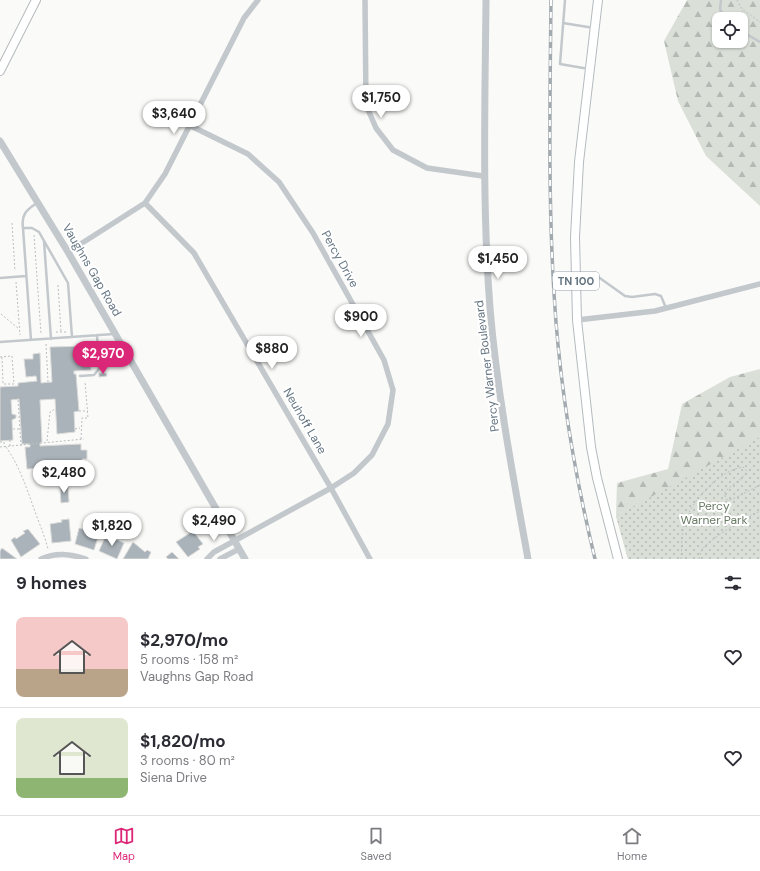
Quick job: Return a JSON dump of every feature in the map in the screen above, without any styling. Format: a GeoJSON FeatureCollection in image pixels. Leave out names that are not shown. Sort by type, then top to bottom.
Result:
{"type":"FeatureCollection","features":[{"type":"Feature","properties":{"kind":"main road"},"geometry":{"type":"LineString","coordinates":[[0,71],[36,0]]}},
{"type":"Feature","properties":{"kind":"main road","name":"TN 100"},"geometry":{"type":"LineString","coordinates":[[598,0],[579,162],[575,237],[577,320],[591,447],[597,478],[618,559]]}},
{"type":"Feature","properties":{"kind":"street"},"geometry":{"type":"LineString","coordinates":[[68,252],[145,203],[165,174],[244,18],[258,0]]}},
{"type":"Feature","properties":{"kind":"street"},"geometry":{"type":"LineString","coordinates":[[365,0],[366,104],[376,128],[393,150],[427,168],[483,176]]}},
{"type":"Feature","properties":{"kind":"street","name":"Percy Warner Boulevard"},"geometry":{"type":"LineString","coordinates":[[486,0],[483,176],[490,309],[507,441],[528,559]]}},
{"type":"Feature","properties":{"kind":"street","name":"Percy Drive"},"geometry":{"type":"LineString","coordinates":[[189,125],[248,154],[279,182],[313,233],[384,360],[393,390],[388,424],[372,455],[354,473],[331,488],[234,540],[214,552],[207,559]]}},
{"type":"Feature","properties":{"kind":"street","name":"Vaughns Gap Road"},"geometry":{"type":"LineString","coordinates":[[0,141],[39,202],[245,559]]}},
{"type":"Feature","properties":{"kind":"street","name":"Neuhoff Lane"},"geometry":{"type":"LineString","coordinates":[[145,203],[194,253],[331,488],[370,559]]}},
{"type":"Feature","properties":{"kind":"street"},"geometry":{"type":"LineString","coordinates":[[577,320],[666,308],[760,284]]}},
{"type":"Feature","properties":{"kind":"street"},"geometry":{"type":"LineString","coordinates":[[220,559],[239,549]]}},
{"type":"Feature","properties":{"kind":"street"},"geometry":{"type":"LineString","coordinates":[[41,559],[49,556],[64,554],[86,559]]}},
{"type":"Feature","properties":{"kind":"lane"},"geometry":{"type":"LineString","coordinates":[[565,0],[560,64],[590,69]]}},
{"type":"Feature","properties":{"kind":"lane"},"geometry":{"type":"LineString","coordinates":[[720,0],[722,12]]}},
{"type":"Feature","properties":{"kind":"lane"},"geometry":{"type":"LineString","coordinates":[[563,23],[595,28]]}},
{"type":"Feature","properties":{"kind":"lane"},"geometry":{"type":"LineString","coordinates":[[748,35],[760,42]]}},
{"type":"Feature","properties":{"kind":"lane"},"geometry":{"type":"LineString","coordinates":[[31,340],[22,219],[24,213],[39,202]]}},
{"type":"Feature","properties":{"kind":"lane"},"geometry":{"type":"LineString","coordinates":[[23,228],[33,228],[39,232],[68,283],[72,337]]}},
{"type":"Feature","properties":{"kind":"lane"},"geometry":{"type":"LineString","coordinates":[[44,241],[51,339]]}},
{"type":"Feature","properties":{"kind":"lane"},"geometry":{"type":"LineString","coordinates":[[576,273],[597,276],[625,296],[632,297],[655,294],[661,296],[666,308]]}},
{"type":"Feature","properties":{"kind":"lane"},"geometry":{"type":"LineString","coordinates":[[0,278],[26,276]]}},
{"type":"Feature","properties":{"kind":"lane"},"geometry":{"type":"LineString","coordinates":[[0,342],[116,334]]}},
{"type":"Feature","properties":{"kind":"lane"},"geometry":{"type":"LineString","coordinates":[[81,376],[94,375],[99,368],[97,335]]}},
{"type":"Feature","properties":{"kind":"path"},"geometry":{"type":"LineString","coordinates":[[737,0],[742,10],[760,22]]}},
{"type":"Feature","properties":{"kind":"path"},"geometry":{"type":"LineString","coordinates":[[12,223],[20,341]]}},
{"type":"Feature","properties":{"kind":"path"},"geometry":{"type":"LineString","coordinates":[[33,228],[41,340]]}},
{"type":"Feature","properties":{"kind":"path"},"geometry":{"type":"LineString","coordinates":[[58,285],[61,338]]}},
{"type":"Feature","properties":{"kind":"path"},"geometry":{"type":"LineString","coordinates":[[1,314],[19,330]]}},
{"type":"Feature","properties":{"kind":"path"},"geometry":{"type":"LineString","coordinates":[[50,333],[71,332]]}},
{"type":"Feature","properties":{"kind":"path"},"geometry":{"type":"LineString","coordinates":[[46,344],[48,382]]}},
{"type":"Feature","properties":{"kind":"path"},"geometry":{"type":"LineString","coordinates":[[12,356],[14,384],[4,384],[1,357],[12,356]]}},
{"type":"Feature","properties":{"kind":"path"},"geometry":{"type":"LineString","coordinates":[[81,376],[86,384],[88,411],[88,418],[82,418],[81,439]]}},
{"type":"Feature","properties":{"kind":"path"},"geometry":{"type":"LineString","coordinates":[[18,400],[21,446]]}},
{"type":"Feature","properties":{"kind":"path"},"geometry":{"type":"LineString","coordinates":[[47,442],[50,412],[55,409]]}},
{"type":"Feature","properties":{"kind":"path"},"geometry":{"type":"LineString","coordinates":[[79,411],[88,411]]}},
{"type":"Feature","properties":{"kind":"path"},"geometry":{"type":"LineString","coordinates":[[75,429],[81,428]]}},
{"type":"Feature","properties":{"kind":"path"},"geometry":{"type":"LineString","coordinates":[[13,429],[20,429]]}},
{"type":"Feature","properties":{"kind":"path"},"geometry":{"type":"LineString","coordinates":[[0,447],[84,439]]}},
{"type":"Feature","properties":{"kind":"path"},"geometry":{"type":"LineString","coordinates":[[10,440],[10,446]]}},
{"type":"Feature","properties":{"kind":"path"},"geometry":{"type":"LineString","coordinates":[[0,442],[4,442],[5,447],[27,485],[37,518],[45,534],[49,556]]}},
{"type":"Feature","properties":{"kind":"path"},"geometry":{"type":"LineString","coordinates":[[681,559],[682,534],[685,520],[702,494],[720,476],[736,468],[743,467],[747,471],[744,476],[727,489],[724,494],[727,500],[733,499],[760,485]]}},
{"type":"Feature","properties":{"kind":"path"},"geometry":{"type":"LineString","coordinates":[[699,559],[702,550],[706,546],[720,535],[760,511]]}},
{"type":"Feature","properties":{"kind":"green space"},"geometry":{"type":"Polygon","coordinates":[[[687,0],[760,0],[760,206],[706,156],[678,101],[664,41],[687,0]]]}},
{"type":"Feature","properties":{"kind":"green space"},"geometry":{"type":"Polygon","coordinates":[[[760,369],[760,559],[628,559],[616,516],[617,483],[668,469],[682,404],[730,377],[760,369]]]}},
{"type":"Feature","properties":{"kind":"green space","name":"Percy Warner Park"},"geometry":{"type":"Polygon","coordinates":[[[760,437],[760,559],[628,559],[616,516],[760,437]]]}},
{"type":"Feature","properties":{"kind":"building"},"geometry":{"type":"Polygon","coordinates":[[[90,346],[91,370],[74,371],[74,374],[76,374],[79,411],[74,412],[75,432],[57,434],[55,399],[40,400],[42,442],[40,443],[40,446],[81,444],[81,450],[87,450],[87,459],[82,459],[82,466],[27,469],[25,447],[30,447],[30,444],[22,444],[19,399],[11,400],[12,414],[16,415],[16,418],[12,420],[13,440],[0,441],[0,387],[18,386],[18,383],[37,381],[36,376],[26,377],[24,359],[33,359],[33,354],[40,353],[41,383],[52,382],[50,347],[90,346]]]}},
{"type":"Feature","properties":{"kind":"building"},"geometry":{"type":"Polygon","coordinates":[[[99,373],[106,373],[107,376],[99,377],[99,373]]]}},
{"type":"Feature","properties":{"kind":"building"},"geometry":{"type":"Polygon","coordinates":[[[68,486],[69,502],[61,503],[60,487],[68,486]]]}},
{"type":"Feature","properties":{"kind":"building"},"geometry":{"type":"Polygon","coordinates":[[[69,519],[71,541],[52,543],[50,524],[69,519]]]}},
{"type":"Feature","properties":{"kind":"building"},"geometry":{"type":"Polygon","coordinates":[[[79,528],[99,534],[94,550],[75,544],[79,528]]]}},
{"type":"Feature","properties":{"kind":"building"},"geometry":{"type":"Polygon","coordinates":[[[28,529],[40,544],[21,557],[11,540],[15,537],[16,539],[25,533],[23,531],[28,529]]]}},
{"type":"Feature","properties":{"kind":"building"},"geometry":{"type":"Polygon","coordinates":[[[193,531],[203,544],[198,547],[200,549],[188,557],[176,542],[193,531]]]}},
{"type":"Feature","properties":{"kind":"building"},"geometry":{"type":"Polygon","coordinates":[[[106,535],[124,543],[117,559],[99,551],[106,535]]]}},
{"type":"Feature","properties":{"kind":"building"},"geometry":{"type":"Polygon","coordinates":[[[133,542],[145,552],[147,550],[151,552],[148,559],[123,559],[133,542]]]}},
{"type":"Feature","properties":{"kind":"building"},"geometry":{"type":"Polygon","coordinates":[[[2,548],[17,559],[0,559],[0,551],[2,548]]]}},
{"type":"Feature","properties":{"kind":"building"},"geometry":{"type":"Polygon","coordinates":[[[172,552],[179,559],[168,559],[166,557],[172,552]]]}},
{"type":"Feature","properties":{"kind":"railway"},"geometry":{"type":"LineString","coordinates":[[551,0],[550,184],[556,326],[568,427],[580,493],[595,559]]}}]}
